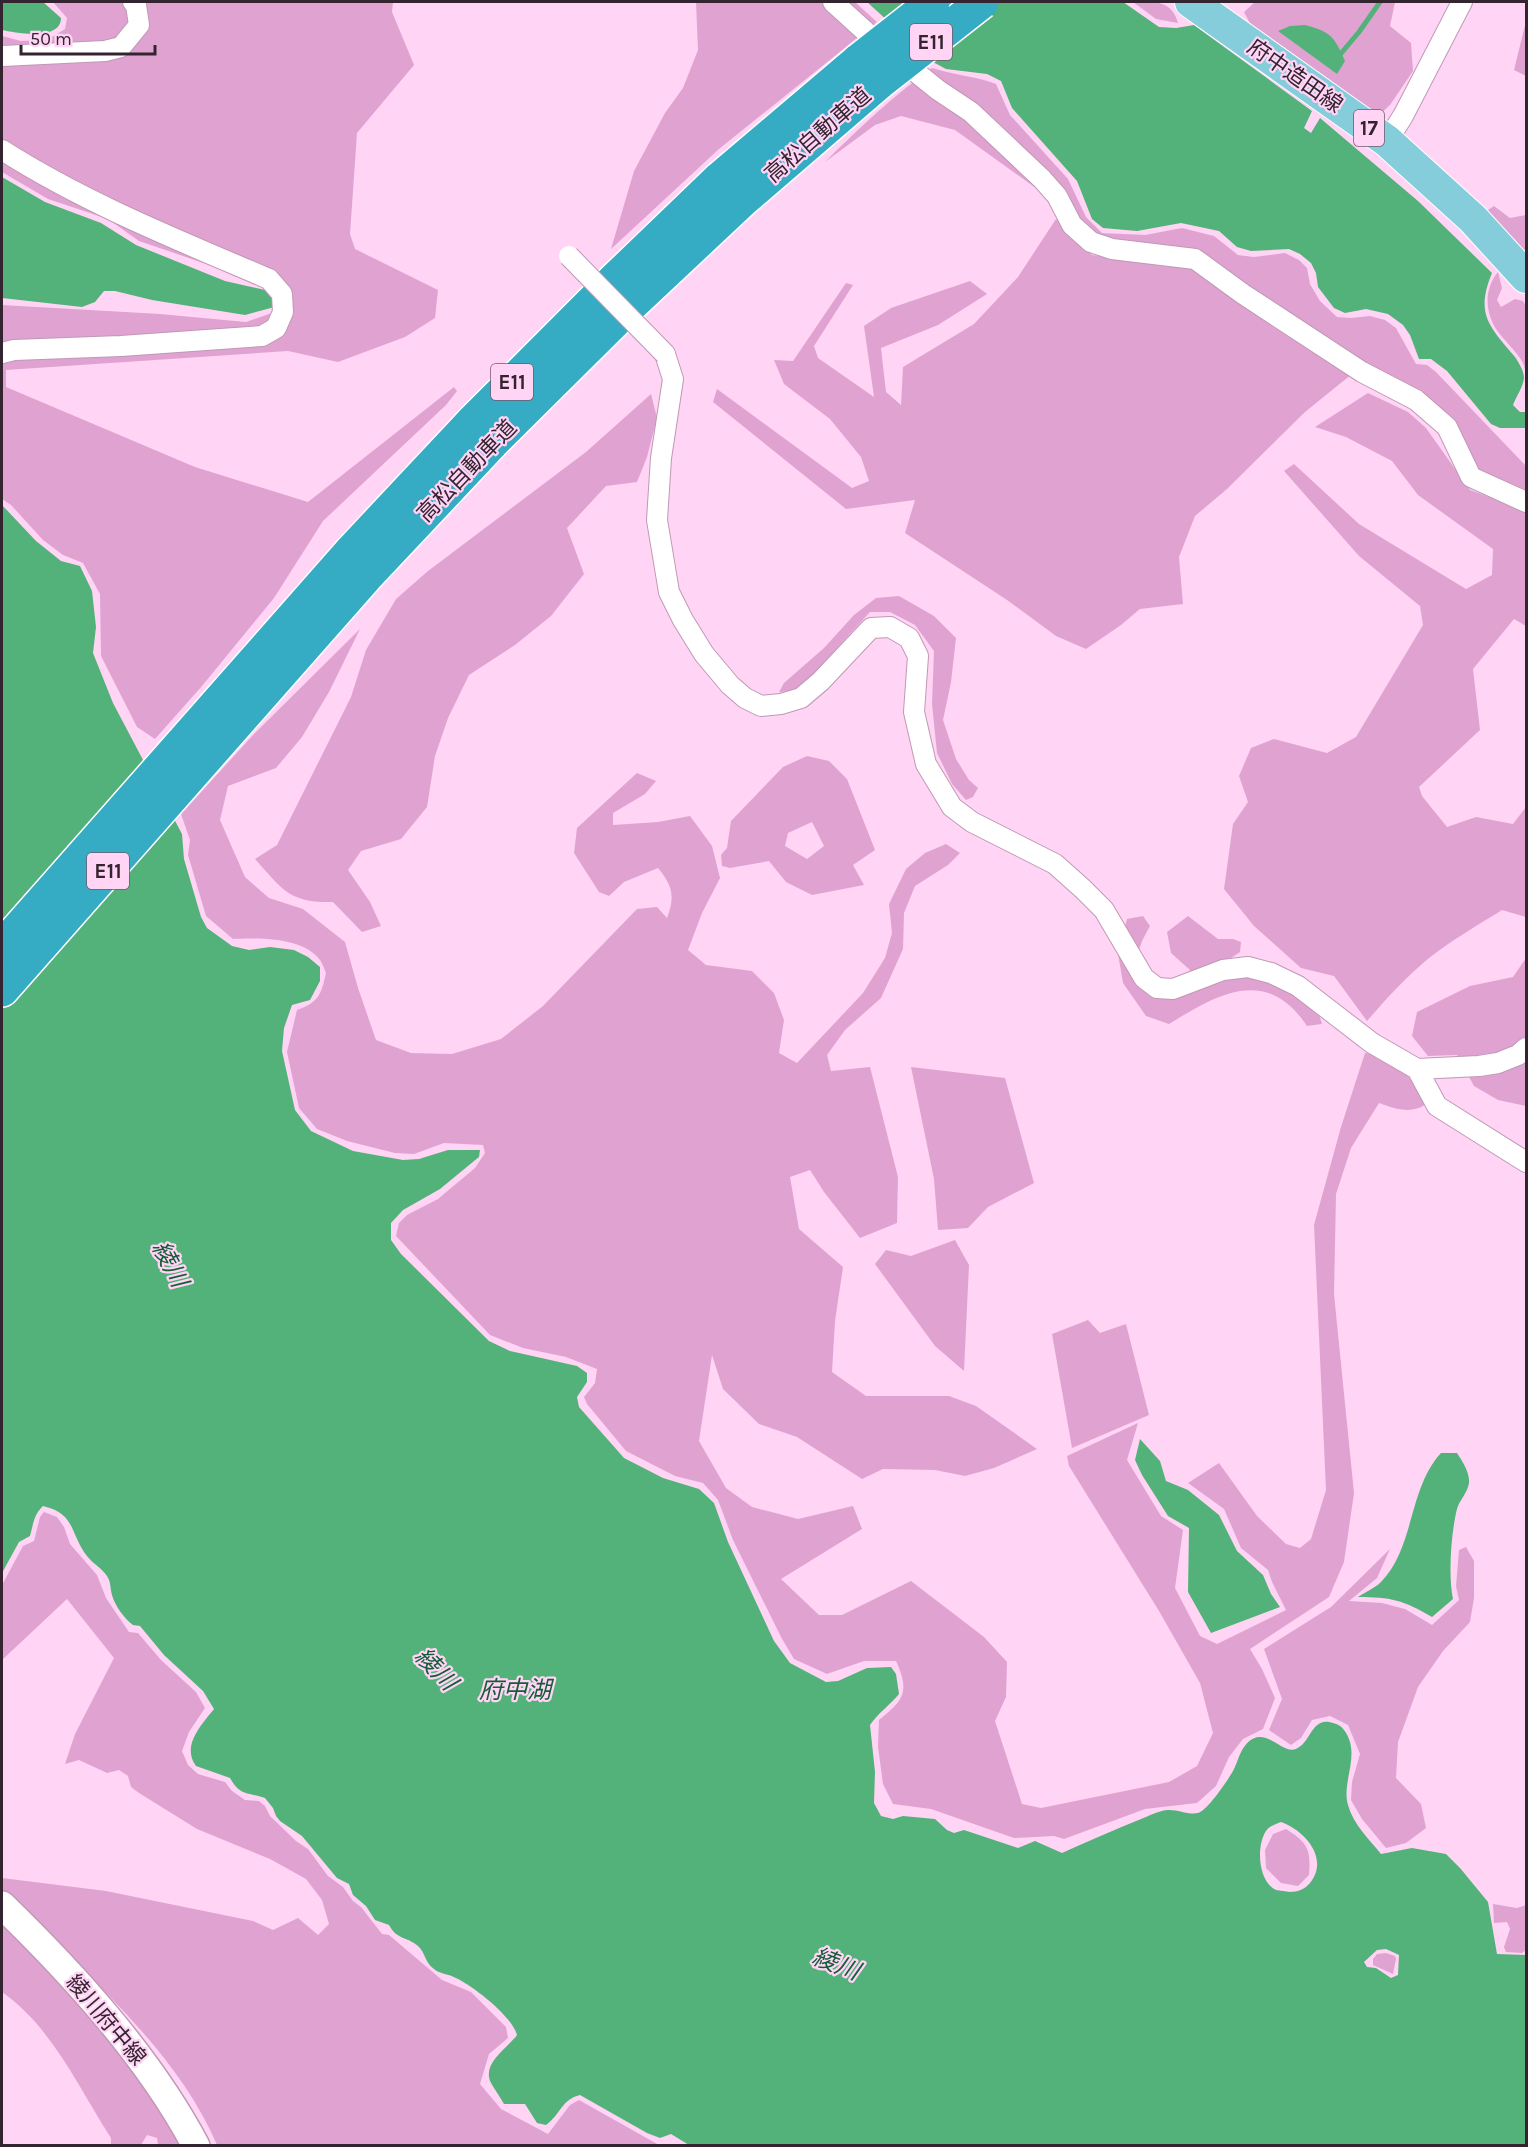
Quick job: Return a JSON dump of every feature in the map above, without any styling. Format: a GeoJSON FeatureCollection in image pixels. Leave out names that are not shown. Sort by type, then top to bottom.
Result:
{"type":"FeatureCollection","features":[{"type":"Feature","properties":{"kind":"highway","name":"高松自動車道"},"geometry":{"type":"LineString","coordinates":[[2,947],[202,741],[366,577],[494,441],[630,306],[743,200],[870,71],[933,2]]}},
{"type":"Feature","properties":{"kind":"highway","name":"高松自動車道"},"geometry":{"type":"LineString","coordinates":[[870,71],[982,2]]}},
{"type":"Feature","properties":{"kind":"highway","name":"高松自動車道"},"geometry":{"type":"LineString","coordinates":[[2,990],[202,741]]}},
{"type":"Feature","properties":{"kind":"main road","name":"府中造田線"},"geometry":{"type":"LineString","coordinates":[[1191,2],[1387,141],[1473,219],[1527,277]]}},
{"type":"Feature","properties":{"kind":"main road","name":"綾川府中線"},"geometry":{"type":"LineString","coordinates":[[2,1905],[36,1938],[137,2054],[196,2145]]}},
{"type":"Feature","properties":{"kind":"street"},"geometry":{"type":"LineString","coordinates":[[2,56],[105,51],[121,47],[139,25],[136,5],[133,2]]}},
{"type":"Feature","properties":{"kind":"street"},"geometry":{"type":"LineString","coordinates":[[833,2],[938,90],[970,112],[1058,196],[1072,225],[1091,242],[1112,249],[1195,259],[1243,294],[1362,372],[1416,400],[1447,427],[1471,477],[1527,502]]}},
{"type":"Feature","properties":{"kind":"street"},"geometry":{"type":"LineString","coordinates":[[1387,141],[1403,116],[1462,2]]}},
{"type":"Feature","properties":{"kind":"street"},"geometry":{"type":"LineString","coordinates":[[2,150],[140,224],[269,279],[282,294],[283,312],[276,328],[261,336],[121,346],[14,350],[2,353]]}},
{"type":"Feature","properties":{"kind":"street"},"geometry":{"type":"LineString","coordinates":[[569,256],[665,354],[673,379],[661,458],[657,520],[669,592],[704,654],[730,685],[745,698],[761,706],[781,704],[801,698],[821,681],[871,628],[890,627],[909,638],[918,656],[914,712],[926,764],[952,807],[972,822],[1055,864],[1104,910],[1144,978],[1157,988],[1173,989],[1223,970],[1248,967],[1271,973],[1298,986],[1372,1043],[1417,1069],[1437,1106],[1527,1162]]}},
{"type":"Feature","properties":{"kind":"street"},"geometry":{"type":"LineString","coordinates":[[1417,1069],[1498,1063],[1518,1055],[1527,1048]]}},
{"type":"Feature","properties":{"kind":"shaded area"},"geometry":{"type":"Polygon","coordinates":[[[53,2],[393,2],[392,12],[414,65],[357,133],[350,234],[355,249],[438,290],[435,318],[405,337],[338,362],[288,351],[6,370],[6,387],[195,467],[308,502],[454,387],[457,391],[446,405],[323,521],[274,598],[155,739],[137,727],[101,656],[100,594],[83,563],[63,555],[43,540],[11,505],[2,499],[2,305],[160,314],[246,322],[289,307],[265,284],[139,241],[108,219],[48,199],[2,172],[2,36],[21,41],[47,40],[65,29],[67,18],[53,2]]]}},
{"type":"Feature","properties":{"kind":"shaded area"},"geometry":{"type":"Polygon","coordinates":[[[696,2],[855,2],[877,22],[719,149],[611,249],[634,171],[665,113],[683,88],[698,50],[696,2]]]}},
{"type":"Feature","properties":{"kind":"shaded area"},"geometry":{"type":"Polygon","coordinates":[[[1133,2],[1154,2],[1166,6],[1175,15],[1178,23],[1156,19],[1133,2]]]}},
{"type":"Feature","properties":{"kind":"shaded area"},"geometry":{"type":"Polygon","coordinates":[[[1255,2],[1395,2],[1390,26],[1411,43],[1413,71],[1390,105],[1377,117],[1257,37],[1244,12],[1255,2]]]}},
{"type":"Feature","properties":{"kind":"shaded area"},"geometry":{"type":"Polygon","coordinates":[[[1526,21],[1526,76],[1514,70],[1526,21]]]}},
{"type":"Feature","properties":{"kind":"shaded area"},"geometry":{"type":"Polygon","coordinates":[[[932,68],[996,84],[1010,115],[1068,179],[1086,217],[1102,233],[1145,235],[1182,228],[1214,236],[1238,255],[1254,257],[1285,253],[1299,260],[1307,268],[1310,284],[1320,301],[1337,317],[1370,316],[1385,320],[1396,328],[1416,364],[1427,365],[1436,372],[1526,466],[1526,492],[1474,469],[1453,421],[1360,362],[1196,252],[1114,243],[1094,236],[1072,214],[955,130],[901,116],[875,125],[825,162],[877,113],[932,68]]]}},
{"type":"Feature","properties":{"kind":"shaded area"},"geometry":{"type":"Polygon","coordinates":[[[1494,206],[1510,218],[1526,215],[1526,258],[1494,223],[1488,210],[1494,206]]]}},
{"type":"Feature","properties":{"kind":"shaded area"},"geometry":{"type":"Polygon","coordinates":[[[1056,219],[1092,255],[1191,265],[1352,374],[1305,412],[1227,489],[1195,516],[1179,557],[1183,604],[1140,609],[1086,649],[1056,636],[1007,600],[905,533],[915,500],[846,509],[713,402],[717,389],[852,488],[869,481],[861,457],[830,419],[784,384],[774,360],[793,361],[846,283],[853,285],[814,346],[818,358],[874,397],[864,326],[891,308],[970,281],[987,294],[938,325],[881,348],[886,392],[901,405],[903,367],[974,324],[1018,277],[1056,219]]]}},
{"type":"Feature","properties":{"kind":"shaded area"},"geometry":{"type":"Polygon","coordinates":[[[1498,272],[1502,288],[1497,300],[1501,307],[1515,299],[1523,301],[1526,306],[1526,376],[1523,363],[1496,329],[1488,308],[1488,293],[1498,272]]]}},
{"type":"Feature","properties":{"kind":"shaded area"},"geometry":{"type":"Polygon","coordinates":[[[1368,393],[1408,412],[1426,428],[1470,490],[1526,510],[1526,626],[1514,619],[1473,669],[1480,730],[1419,787],[1422,796],[1447,827],[1476,817],[1513,824],[1526,807],[1526,917],[1502,910],[1456,939],[1412,973],[1367,1021],[1334,976],[1301,968],[1254,926],[1224,889],[1233,824],[1248,802],[1239,776],[1251,748],[1274,739],[1327,753],[1356,737],[1423,625],[1420,606],[1359,556],[1284,471],[1294,464],[1359,524],[1466,589],[1492,575],[1493,549],[1418,495],[1392,461],[1346,437],[1315,427],[1368,393]]]}},
{"type":"Feature","properties":{"kind":"shaded area"},"geometry":{"type":"Polygon","coordinates":[[[651,394],[657,418],[647,457],[637,482],[606,486],[567,528],[584,574],[551,616],[515,645],[469,675],[448,718],[435,756],[427,807],[401,839],[361,851],[348,870],[370,902],[381,926],[362,932],[333,902],[306,900],[288,893],[255,859],[277,845],[351,697],[366,650],[396,599],[428,571],[586,452],[651,394]]]}},
{"type":"Feature","properties":{"kind":"shaded area"},"geometry":{"type":"Polygon","coordinates":[[[899,596],[934,616],[956,638],[951,682],[943,720],[956,759],[969,780],[978,788],[973,797],[966,800],[952,784],[937,753],[932,704],[934,651],[915,625],[890,612],[870,612],[808,680],[793,691],[779,692],[784,683],[824,648],[854,615],[876,598],[899,596]]]}},
{"type":"Feature","properties":{"kind":"shaded area"},"geometry":{"type":"Polygon","coordinates":[[[360,629],[329,692],[302,737],[276,768],[228,786],[220,820],[245,877],[269,898],[303,909],[345,942],[376,1040],[411,1053],[452,1054],[501,1039],[543,1006],[637,909],[657,907],[667,918],[672,898],[670,886],[658,868],[624,882],[609,896],[599,892],[574,853],[577,828],[637,773],[656,781],[645,794],[613,813],[613,825],[658,822],[690,816],[712,846],[720,878],[702,913],[688,950],[706,965],[752,971],[774,993],[784,1020],[779,1053],[797,1063],[863,993],[885,958],[892,933],[889,904],[906,869],[925,853],[946,844],[960,853],[948,865],[915,886],[904,913],[903,949],[881,998],[845,1030],[827,1055],[831,1071],[870,1067],[898,1177],[897,1223],[860,1238],[810,1170],[790,1177],[799,1229],[843,1267],[835,1321],[832,1372],[866,1396],[949,1396],[976,1406],[1037,1449],[994,1468],[965,1476],[935,1470],[883,1469],[862,1479],[797,1437],[759,1424],[723,1389],[712,1355],[699,1441],[726,1488],[752,1507],[798,1519],[853,1506],[862,1529],[781,1579],[819,1615],[842,1615],[911,1581],[984,1637],[1007,1662],[1006,1697],[995,1721],[1022,1804],[1041,1808],[1169,1782],[1197,1766],[1213,1733],[1200,1683],[1159,1611],[1069,1466],[1067,1456],[1138,1423],[1127,1460],[1161,1516],[1183,1530],[1175,1588],[1200,1636],[1217,1644],[1286,1610],[1268,1570],[1241,1548],[1224,1509],[1188,1483],[1219,1463],[1257,1516],[1286,1544],[1300,1548],[1311,1539],[1326,1490],[1314,1225],[1341,1127],[1365,1053],[1376,1054],[1394,1063],[1415,1086],[1427,1103],[1410,1110],[1379,1103],[1351,1148],[1336,1194],[1334,1294],[1354,1493],[1344,1562],[1329,1597],[1250,1649],[1275,1698],[1263,1729],[1243,1739],[1229,1757],[1216,1786],[1197,1803],[1145,1809],[1064,1839],[1054,1836],[1014,1838],[931,1809],[893,1804],[883,1784],[878,1747],[879,1720],[894,1707],[902,1695],[903,1680],[896,1661],[864,1661],[827,1674],[794,1659],[733,1540],[718,1500],[703,1483],[675,1476],[626,1451],[587,1404],[584,1397],[595,1383],[597,1369],[566,1357],[523,1348],[490,1335],[396,1236],[399,1223],[407,1215],[438,1199],[475,1168],[485,1153],[483,1145],[444,1143],[414,1154],[395,1153],[347,1141],[317,1129],[299,1108],[287,1052],[297,1010],[315,1001],[326,973],[320,960],[303,947],[280,940],[233,939],[206,916],[188,855],[190,840],[181,814],[254,734],[360,629]]]}},
{"type":"Feature","properties":{"kind":"shaded area"},"geometry":{"type":"Polygon","coordinates":[[[807,756],[829,761],[847,779],[875,850],[853,865],[864,885],[812,895],[786,882],[769,861],[730,868],[722,866],[721,855],[727,848],[731,821],[783,767],[807,756]],[[812,822],[788,833],[785,846],[807,859],[824,846],[812,822]]]}},
{"type":"Feature","properties":{"kind":"shaded area"},"geometry":{"type":"Polygon","coordinates":[[[1143,916],[1150,926],[1142,941],[1131,974],[1148,995],[1181,995],[1190,970],[1171,953],[1167,932],[1188,916],[1218,939],[1233,939],[1241,942],[1240,952],[1225,962],[1225,980],[1247,975],[1278,985],[1299,996],[1318,1011],[1322,1024],[1307,1026],[1291,1007],[1275,996],[1258,991],[1241,991],[1223,995],[1169,1024],[1146,1016],[1123,983],[1118,954],[1127,919],[1143,916]]]}},
{"type":"Feature","properties":{"kind":"shaded area"},"geometry":{"type":"Polygon","coordinates":[[[1526,958],[1526,1106],[1498,1100],[1474,1086],[1457,1055],[1428,1056],[1412,1036],[1417,1012],[1470,986],[1513,977],[1526,958]]]}},
{"type":"Feature","properties":{"kind":"shaded area"},"geometry":{"type":"Polygon","coordinates":[[[911,1067],[1005,1078],[1034,1183],[988,1207],[968,1228],[938,1230],[934,1179],[911,1067]]]}},
{"type":"Feature","properties":{"kind":"shaded area"},"geometry":{"type":"Polygon","coordinates":[[[955,1240],[969,1265],[964,1371],[935,1346],[875,1264],[886,1250],[911,1256],[955,1240]]]}},
{"type":"Feature","properties":{"kind":"shaded area"},"geometry":{"type":"Polygon","coordinates":[[[1088,1320],[1100,1333],[1126,1324],[1149,1415],[1072,1448],[1052,1334],[1088,1320]]]}},
{"type":"Feature","properties":{"kind":"shaded area"},"geometry":{"type":"Polygon","coordinates":[[[44,1512],[57,1517],[64,1527],[70,1544],[97,1575],[106,1598],[129,1632],[138,1633],[161,1660],[196,1692],[205,1708],[189,1732],[182,1751],[188,1765],[198,1774],[225,1782],[232,1791],[245,1800],[259,1801],[265,1806],[270,1816],[296,1841],[308,1849],[328,1876],[343,1887],[382,1934],[389,1935],[442,1980],[471,1992],[506,2027],[508,2038],[489,2054],[480,2084],[501,2109],[548,2134],[570,2105],[579,2100],[659,2145],[217,2145],[204,2118],[172,2068],[134,2022],[2,1892],[2,1878],[106,1891],[253,1921],[273,1930],[298,1918],[318,1935],[329,1924],[322,1900],[306,1879],[270,1859],[197,1829],[131,1787],[128,1776],[119,1770],[107,1773],[79,1760],[65,1764],[75,1734],[114,1658],[67,1599],[2,1660],[2,1585],[23,1546],[34,1541],[40,1517],[44,1512]]]}},
{"type":"Feature","properties":{"kind":"shaded area"},"geometry":{"type":"Polygon","coordinates":[[[1466,1547],[1474,1561],[1474,1598],[1470,1622],[1443,1651],[1418,1687],[1398,1742],[1396,1778],[1421,1804],[1426,1828],[1406,1843],[1386,1848],[1362,1819],[1351,1800],[1352,1782],[1360,1754],[1348,1725],[1330,1716],[1312,1720],[1301,1738],[1291,1745],[1269,1730],[1282,1699],[1264,1649],[1331,1607],[1390,1549],[1377,1578],[1349,1601],[1382,1603],[1405,1609],[1432,1625],[1459,1600],[1456,1586],[1459,1550],[1466,1547]]]}},
{"type":"Feature","properties":{"kind":"shaded area"},"geometry":{"type":"Polygon","coordinates":[[[1286,1829],[1307,1847],[1309,1875],[1298,1886],[1281,1883],[1266,1868],[1265,1850],[1273,1834],[1286,1829]]]}},
{"type":"Feature","properties":{"kind":"shaded area"},"geometry":{"type":"Polygon","coordinates":[[[1493,1904],[1517,1908],[1526,1905],[1526,1950],[1522,1953],[1506,1952],[1504,1947],[1510,1929],[1507,1922],[1494,1923],[1493,1904]]]}},
{"type":"Feature","properties":{"kind":"shaded area"},"geometry":{"type":"Polygon","coordinates":[[[2,1923],[84,2010],[135,2069],[183,2145],[158,2145],[157,2138],[147,2135],[141,2145],[111,2145],[111,2138],[50,2040],[20,2006],[2,1992],[2,1923]]]}},
{"type":"Feature","properties":{"kind":"shaded area"},"geometry":{"type":"Polygon","coordinates":[[[1386,1953],[1395,1956],[1396,1959],[1393,1974],[1373,1965],[1373,1959],[1377,1954],[1386,1953]]]}},
{"type":"Feature","properties":{"kind":"water"},"geometry":{"type":"Polygon","coordinates":[[[2,2],[43,2],[61,18],[59,25],[54,30],[37,34],[2,30],[2,2]]]}},
{"type":"Feature","properties":{"kind":"water"},"geometry":{"type":"Polygon","coordinates":[[[867,2],[1123,2],[1159,27],[1176,28],[1194,25],[1312,111],[1304,128],[1311,133],[1320,118],[1418,201],[1492,273],[1485,299],[1487,319],[1498,337],[1515,357],[1524,375],[1513,405],[1520,412],[1526,412],[1526,428],[1500,428],[1491,424],[1447,371],[1431,359],[1419,359],[1410,335],[1403,325],[1388,314],[1366,309],[1345,313],[1334,308],[1318,287],[1316,273],[1311,263],[1300,254],[1289,249],[1251,251],[1237,247],[1219,231],[1181,223],[1137,231],[1103,228],[1092,219],[1077,181],[1012,108],[1001,81],[987,74],[946,69],[933,62],[867,2]]]}},
{"type":"Feature","properties":{"kind":"water"},"geometry":{"type":"Polygon","coordinates":[[[1305,25],[1331,36],[1338,46],[1345,61],[1337,74],[1278,31],[1290,26],[1305,25]]]}},
{"type":"Feature","properties":{"kind":"water"},"geometry":{"type":"Polygon","coordinates":[[[2,177],[45,202],[101,223],[136,245],[225,281],[274,292],[282,305],[245,315],[152,300],[115,291],[104,291],[95,302],[82,307],[2,298],[2,177]]]}},
{"type":"Feature","properties":{"kind":"water","name":"府中湖"},"geometry":{"type":"Polygon","coordinates":[[[2,505],[36,541],[61,561],[80,566],[92,591],[96,627],[93,653],[113,703],[182,834],[184,859],[201,917],[207,928],[232,946],[249,950],[270,947],[294,950],[308,957],[320,967],[320,981],[310,1000],[292,1005],[284,1028],[282,1051],[295,1110],[311,1131],[353,1151],[403,1160],[419,1159],[448,1150],[480,1150],[479,1157],[440,1189],[403,1210],[391,1223],[391,1240],[401,1254],[489,1341],[510,1351],[577,1366],[587,1373],[587,1382],[577,1397],[579,1407],[624,1458],[663,1478],[699,1489],[714,1503],[728,1542],[774,1641],[790,1663],[826,1682],[838,1681],[867,1668],[891,1667],[896,1674],[899,1694],[870,1725],[875,1772],[874,1803],[881,1816],[893,1819],[903,1816],[935,1819],[954,1833],[964,1830],[1018,1848],[1035,1841],[1062,1853],[1160,1811],[1198,1813],[1202,1811],[1222,1788],[1233,1771],[1242,1750],[1251,1740],[1258,1737],[1265,1738],[1290,1750],[1301,1746],[1320,1723],[1333,1723],[1341,1726],[1349,1739],[1351,1748],[1347,1796],[1350,1812],[1357,1825],[1381,1854],[1412,1848],[1446,1854],[1488,1902],[1497,1954],[1526,1955],[1526,2145],[689,2145],[671,2134],[660,2138],[647,2133],[580,2095],[569,2100],[546,2125],[537,2123],[525,2104],[504,2104],[489,2076],[492,2062],[517,2035],[508,2019],[463,1982],[434,1969],[418,1946],[399,1936],[389,1925],[375,1920],[366,1906],[353,1895],[349,1884],[337,1878],[302,1836],[280,1821],[265,1798],[244,1793],[230,1778],[196,1766],[192,1758],[192,1743],[199,1728],[214,1709],[203,1691],[164,1655],[140,1626],[133,1625],[123,1615],[113,1599],[107,1576],[87,1556],[67,1519],[54,1509],[43,1506],[36,1516],[30,1536],[19,1542],[2,1573],[2,505]],[[1281,1822],[1266,1831],[1261,1845],[1260,1863],[1265,1880],[1270,1886],[1276,1890],[1296,1891],[1308,1885],[1315,1874],[1316,1855],[1306,1838],[1281,1822]],[[1386,1949],[1377,1950],[1364,1962],[1367,1967],[1376,1968],[1391,1978],[1398,1975],[1399,1955],[1386,1949]]]}},
{"type":"Feature","properties":{"kind":"water"},"geometry":{"type":"Polygon","coordinates":[[[1140,1439],[1160,1461],[1166,1481],[1188,1490],[1219,1515],[1237,1551],[1263,1575],[1271,1594],[1280,1607],[1211,1633],[1188,1592],[1189,1528],[1168,1516],[1142,1475],[1135,1460],[1140,1439]]]}},
{"type":"Feature","properties":{"kind":"water"},"geometry":{"type":"Polygon","coordinates":[[[1441,1453],[1457,1453],[1469,1479],[1467,1490],[1457,1509],[1453,1530],[1450,1567],[1453,1599],[1432,1617],[1396,1601],[1358,1597],[1379,1584],[1392,1568],[1406,1535],[1422,1483],[1430,1467],[1441,1453]]]}},
{"type":"Feature","properties":{"kind":"waterway"},"geometry":{"type":"LineString","coordinates":[[1338,57],[1380,2]]}},
{"type":"Feature","properties":{"kind":"water label","name":"綾川"},"geometry":{"type":"Point","coordinates":[170,1264]}},
{"type":"Feature","properties":{"kind":"water label","name":"綾川"},"geometry":{"type":"Point","coordinates":[436,1669]}},
{"type":"Feature","properties":{"kind":"water label","name":"綾川"},"geometry":{"type":"Point","coordinates":[836,1964]}}]}
